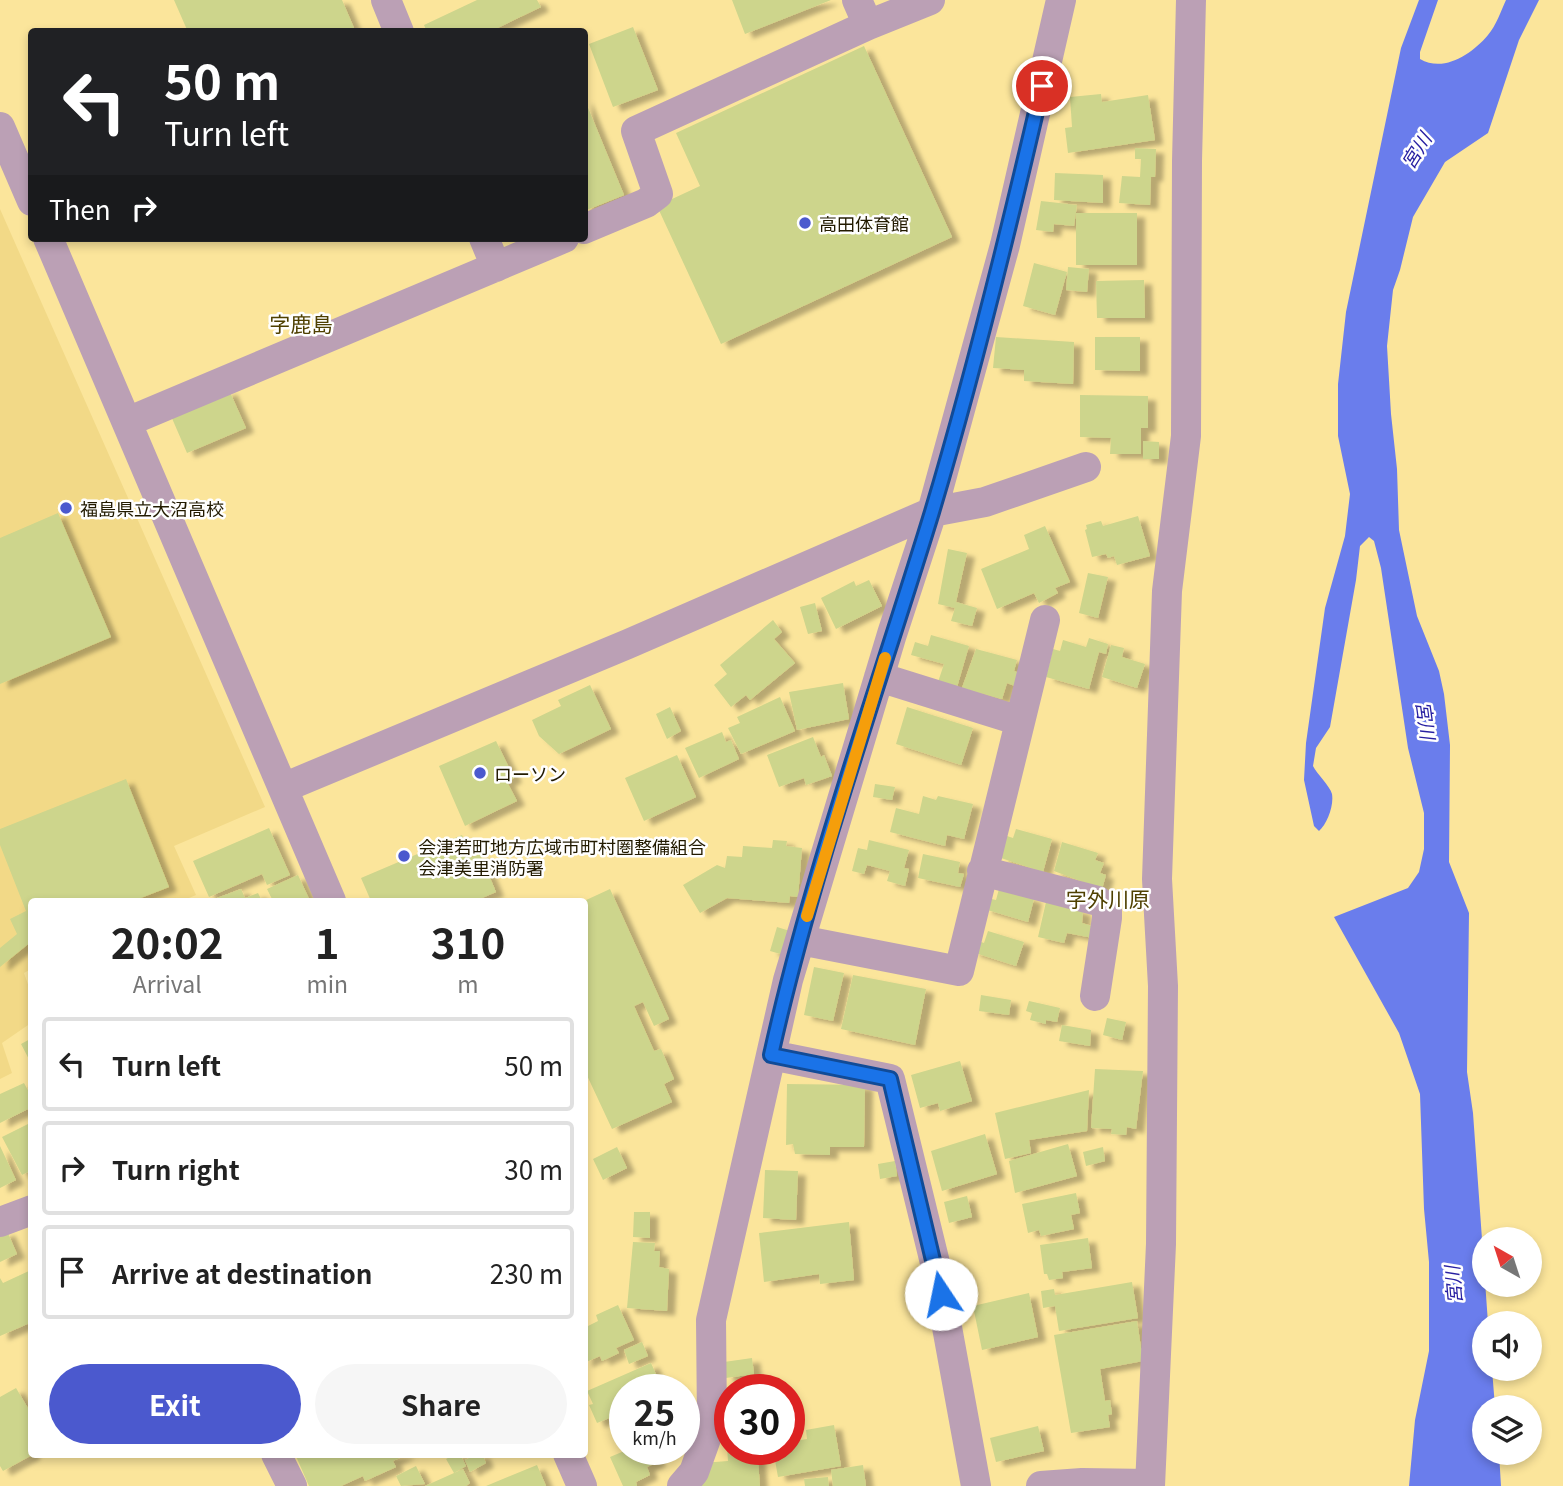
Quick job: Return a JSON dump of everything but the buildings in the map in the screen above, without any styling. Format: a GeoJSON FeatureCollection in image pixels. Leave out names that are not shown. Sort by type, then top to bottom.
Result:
{"type":"FeatureCollection","features":[{"type":"Feature","properties":{"kind":"street"},"geometry":{"type":"LineString","coordinates":[[386,0],[397,28]]}},
{"type":"Feature","properties":{"kind":"street"},"geometry":{"type":"LineString","coordinates":[[588,227],[646,203],[658,194],[636,131],[863,13],[930,0]]}},
{"type":"Feature","properties":{"kind":"street"},"geometry":{"type":"LineString","coordinates":[[682,1486],[694,1472],[712,1422],[711,1320],[788,980],[879,677],[932,512],[1005,245],[1061,0]]}},
{"type":"Feature","properties":{"kind":"street"},"geometry":{"type":"LineString","coordinates":[[1041,1486],[1082,1483],[1150,1485],[1161,1230],[1163,986],[1157,879],[1167,591],[1186,436],[1191,0]]}},
{"type":"Feature","properties":{"kind":"street"},"geometry":{"type":"LineString","coordinates":[[0,127],[28,192]]}},
{"type":"Feature","properties":{"kind":"street"},"geometry":{"type":"LineString","coordinates":[[50,242],[330,898]]}},
{"type":"Feature","properties":{"kind":"street"},"geometry":{"type":"LineString","coordinates":[[486,242],[496,267]]}},
{"type":"Feature","properties":{"kind":"street"},"geometry":{"type":"LineString","coordinates":[[127,422],[555,242]]}},
{"type":"Feature","properties":{"kind":"street"},"geometry":{"type":"LineString","coordinates":[[283,788],[628,644],[932,512],[985,502],[1086,467]]}},
{"type":"Feature","properties":{"kind":"street"},"geometry":{"type":"LineString","coordinates":[[800,940],[959,971],[1045,620]]}},
{"type":"Feature","properties":{"kind":"street"},"geometry":{"type":"LineString","coordinates":[[879,677],[1020,721]]}},
{"type":"Feature","properties":{"kind":"street"},"geometry":{"type":"LineString","coordinates":[[982,871],[1098,901],[1107,908],[1095,996]]}},
{"type":"Feature","properties":{"kind":"street"},"geometry":{"type":"LineString","coordinates":[[771,1055],[890,1079],[936,1267],[976,1486]]}},
{"type":"Feature","properties":{"kind":"street"},"geometry":{"type":"LineString","coordinates":[[0,1222],[28,1212]]}},
{"type":"Feature","properties":{"kind":"street"},"geometry":{"type":"LineString","coordinates":[[278,1458],[292,1486]]}},
{"type":"Feature","properties":{"kind":"street"},"geometry":{"type":"LineString","coordinates":[[570,1458],[582,1486]]}},
{"type":"Feature","properties":{"kind":"shaded area","name":"福島県立大沼高校"},"geometry":{"type":"Polygon","coordinates":[[[0,209],[265,807],[174,846],[196,895],[189,898],[28,898],[28,971],[24,973],[28,984],[28,1025],[2,1043],[12,1073],[0,1079],[0,209]]]}},
{"type":"Feature","properties":{"kind":"water","name":"宮川"},"geometry":{"type":"Polygon","coordinates":[[[1419,0],[1438,0],[1420,59],[1438,64],[1448,63],[1474,49],[1488,35],[1506,0],[1539,0],[1519,40],[1488,133],[1445,162],[1413,217],[1393,290],[1387,346],[1399,530],[1417,616],[1439,671],[1444,694],[1450,745],[1449,862],[1469,913],[1467,1072],[1473,1113],[1481,1227],[1472,1227],[1472,1297],[1486,1297],[1487,1311],[1472,1311],[1472,1381],[1493,1381],[1494,1395],[1472,1395],[1472,1465],[1500,1465],[1501,1486],[1409,1486],[1415,1420],[1429,1351],[1429,1262],[1424,1209],[1420,1094],[1399,1033],[1334,917],[1408,888],[1419,872],[1424,849],[1424,813],[1408,748],[1381,568],[1374,541],[1369,537],[1360,546],[1330,727],[1316,748],[1313,766],[1332,794],[1329,814],[1319,831],[1314,826],[1304,780],[1306,743],[1325,608],[1345,536],[1350,494],[1338,436],[1338,384],[1346,312],[1401,48],[1419,0]]]}},
{"type":"Feature","properties":{"kind":"slow traffic"},"geometry":{"type":"LineString","coordinates":[[807,916],[885,658]]}},
{"type":"Feature","properties":{"kind":"place","name":"高田体育館"},"geometry":{"type":"Point","coordinates":[805,223]}},
{"type":"Feature","properties":{"kind":"place","name":"福島県立大沼高校"},"geometry":{"type":"Point","coordinates":[66,508]}},
{"type":"Feature","properties":{"kind":"place","name":"ローソン"},"geometry":{"type":"Point","coordinates":[480,773]}},
{"type":"Feature","properties":{"kind":"place","name":"会津若町地方広域市町村圏整備組合 会津美里消防署"},"geometry":{"type":"Point","coordinates":[404,856]}},
{"type":"Feature","properties":{"kind":"district","name":"字鹿島"},"geometry":{"type":"Point","coordinates":[301,323]}},
{"type":"Feature","properties":{"kind":"district","name":"字外川原"},"geometry":{"type":"Point","coordinates":[1108,898]}},
{"type":"Feature","properties":{"kind":"route"},"geometry":{"type":"LineString","coordinates":[[941,1294],[890,1079],[771,1055],[788,980],[892,634],[932,512],[1005,245],[1042,86]]}}]}
